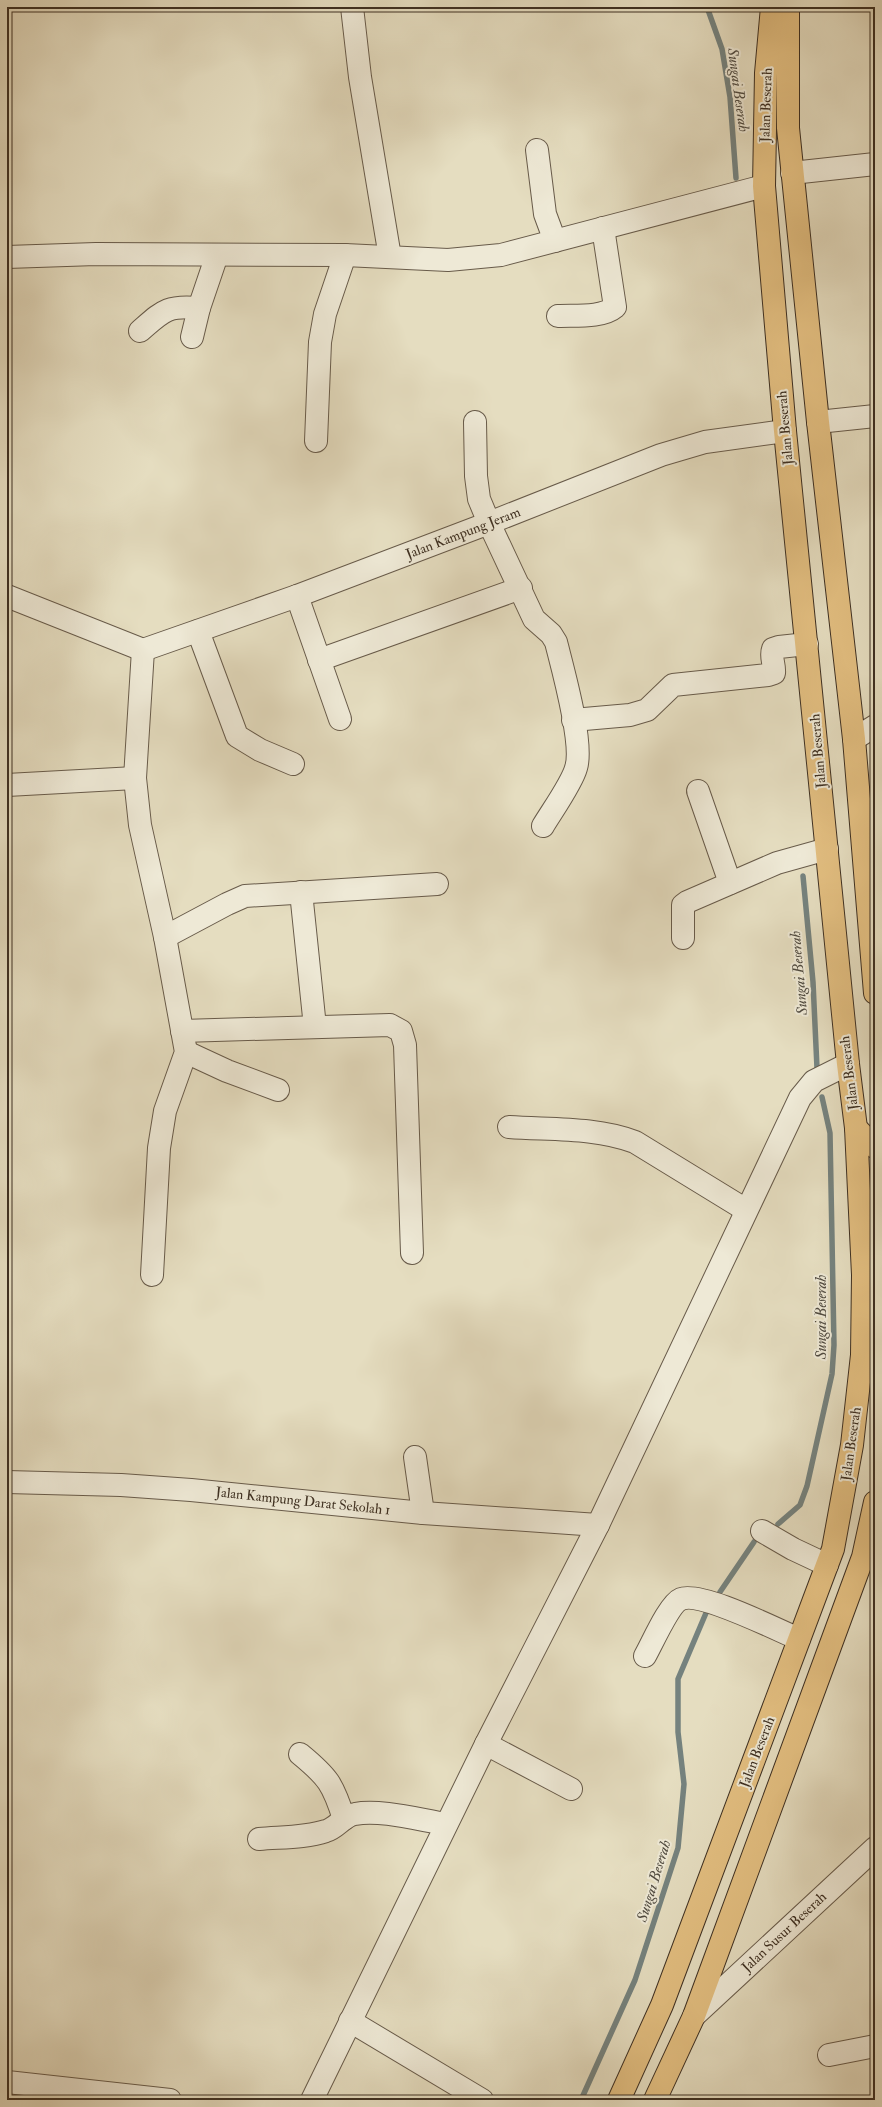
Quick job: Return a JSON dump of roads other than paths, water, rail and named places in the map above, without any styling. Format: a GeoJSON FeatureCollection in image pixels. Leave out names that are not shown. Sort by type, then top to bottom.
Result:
{"type":"FeatureCollection","features":[{"type":"Feature","properties":{"kind":"highway","name":"Jalan Beserah"},"geometry":{"type":"LineString","coordinates":[[619,2100],[662,2005],[833,1549],[852,1445],[862,1355],[863,1275],[856,1128],[848,1064],[785,431],[764,186],[766,72],[772,7]]}},
{"type":"Feature","properties":{"kind":"highway","name":"Jalan Beserah"},"geometry":{"type":"LineString","coordinates":[[788,7],[788,128],[818,422],[854,738],[870,854],[875,993]]}},
{"type":"Feature","properties":{"kind":"highway"},"geometry":{"type":"LineString","coordinates":[[856,1128],[875,1147]]}},
{"type":"Feature","properties":{"kind":"highway"},"geometry":{"type":"LineString","coordinates":[[859,1190],[875,1174]]}},
{"type":"Feature","properties":{"kind":"highway"},"geometry":{"type":"LineString","coordinates":[[655,2100],[694,2016],[863,1557],[875,1502]]}},
{"type":"Feature","properties":{"kind":"street"},"geometry":{"type":"LineString","coordinates":[[352,7],[360,78],[390,257]]}},
{"type":"Feature","properties":{"kind":"street"},"geometry":{"type":"LineString","coordinates":[[537,150],[545,214],[555,241]]}},
{"type":"Feature","properties":{"kind":"street"},"geometry":{"type":"LineString","coordinates":[[792,173],[875,164]]}},
{"type":"Feature","properties":{"kind":"street"},"geometry":{"type":"LineString","coordinates":[[7,258],[96,254],[345,255],[448,260],[501,255],[764,186]]}},
{"type":"Feature","properties":{"kind":"street"},"geometry":{"type":"LineString","coordinates":[[558,316],[601,313],[610,311],[615,307],[603,228]]}},
{"type":"Feature","properties":{"kind":"street"},"geometry":{"type":"LineString","coordinates":[[192,337],[199,308],[217,255]]}},
{"type":"Feature","properties":{"kind":"street"},"geometry":{"type":"LineString","coordinates":[[316,441],[320,342],[325,314],[345,255]]}},
{"type":"Feature","properties":{"kind":"street"},"geometry":{"type":"LineString","coordinates":[[140,331],[166,309],[185,307],[199,308]]}},
{"type":"Feature","properties":{"kind":"street"},"geometry":{"type":"LineString","coordinates":[[818,422],[875,416]]}},
{"type":"Feature","properties":{"kind":"street"},"geometry":{"type":"LineString","coordinates":[[475,422],[476,476],[479,499],[489,524],[521,588],[534,619],[551,634],[556,642],[573,720],[579,756],[576,769],[543,826]]}},
{"type":"Feature","properties":{"kind":"street","name":"Jalan Kampung Jeram"},"geometry":{"type":"LineString","coordinates":[[143,650],[296,596],[489,524],[661,455],[705,442],[785,431]]}},
{"type":"Feature","properties":{"kind":"street"},"geometry":{"type":"LineString","coordinates":[[319,660],[521,588]]}},
{"type":"Feature","properties":{"kind":"street"},"geometry":{"type":"LineString","coordinates":[[7,596],[143,650],[135,778],[140,825],[165,937],[186,1052],[165,1111],[160,1142],[152,1275]]}},
{"type":"Feature","properties":{"kind":"street"},"geometry":{"type":"LineString","coordinates":[[296,596],[340,719]]}},
{"type":"Feature","properties":{"kind":"street"},"geometry":{"type":"LineString","coordinates":[[198,631],[237,736],[260,750],[293,764]]}},
{"type":"Feature","properties":{"kind":"street"},"geometry":{"type":"LineString","coordinates":[[573,720],[630,715],[646,710],[673,685],[768,675],[774,673],[773,649],[779,646],[807,644]]}},
{"type":"Feature","properties":{"kind":"street"},"geometry":{"type":"LineString","coordinates":[[854,738],[875,726]]}},
{"type":"Feature","properties":{"kind":"street"},"geometry":{"type":"LineString","coordinates":[[7,785],[135,778]]}},
{"type":"Feature","properties":{"kind":"street"},"geometry":{"type":"LineString","coordinates":[[698,791],[730,883]]}},
{"type":"Feature","properties":{"kind":"street"},"geometry":{"type":"LineString","coordinates":[[683,938],[683,905],[777,863],[827,849]]}},
{"type":"Feature","properties":{"kind":"street"},"geometry":{"type":"LineString","coordinates":[[165,937],[245,896],[437,884]]}},
{"type":"Feature","properties":{"kind":"street"},"geometry":{"type":"LineString","coordinates":[[301,892],[315,1027]]}},
{"type":"Feature","properties":{"kind":"street"},"geometry":{"type":"LineString","coordinates":[[182,1031],[390,1025],[401,1031],[405,1045],[412,1253]]}},
{"type":"Feature","properties":{"kind":"street"},"geometry":{"type":"LineString","coordinates":[[186,1052],[227,1071],[278,1090]]}},
{"type":"Feature","properties":{"kind":"street"},"geometry":{"type":"LineString","coordinates":[[312,2100],[446,1824],[598,1525],[800,1098],[814,1081],[848,1064]]}},
{"type":"Feature","properties":{"kind":"street"},"geometry":{"type":"LineString","coordinates":[[509,1127],[604,1134],[622,1137],[635,1142],[746,1210]]}},
{"type":"Feature","properties":{"kind":"street"},"geometry":{"type":"LineString","coordinates":[[415,1457],[423,1513]]}},
{"type":"Feature","properties":{"kind":"street","name":"Jalan Kampung Darat Sekolah 1"},"geometry":{"type":"LineString","coordinates":[[7,1482],[121,1485],[191,1490],[423,1513],[598,1525]]}},
{"type":"Feature","properties":{"kind":"street"},"geometry":{"type":"LineString","coordinates":[[762,1531],[793,1549],[827,1565]]}},
{"type":"Feature","properties":{"kind":"street"},"geometry":{"type":"LineString","coordinates":[[645,1656],[674,1605],[681,1599],[694,1599],[715,1603],[799,1639]]}},
{"type":"Feature","properties":{"kind":"street"},"geometry":{"type":"LineString","coordinates":[[486,1744],[572,1789]]}},
{"type":"Feature","properties":{"kind":"street"},"geometry":{"type":"LineString","coordinates":[[300,1754],[323,1773],[337,1796],[344,1819]]}},
{"type":"Feature","properties":{"kind":"street"},"geometry":{"type":"LineString","coordinates":[[259,1839],[318,1833],[328,1830],[354,1814],[373,1812],[446,1824]]}},
{"type":"Feature","properties":{"kind":"street","name":"Jalan Susur Beserah"},"geometry":{"type":"LineString","coordinates":[[694,2016],[875,1848]]}},
{"type":"Feature","properties":{"kind":"street"},"geometry":{"type":"LineString","coordinates":[[350,2021],[482,2100]]}},
{"type":"Feature","properties":{"kind":"street"},"geometry":{"type":"LineString","coordinates":[[829,2055],[875,2046]]}},
{"type":"Feature","properties":{"kind":"street"},"geometry":{"type":"LineString","coordinates":[[7,2082],[170,2100]]}},
{"type":"Feature","properties":{"kind":"waterway","name":"Sungai Beserah"},"geometry":{"type":"LineString","coordinates":[[707,7],[722,49],[730,97],[736,178]]}},
{"type":"Feature","properties":{"kind":"waterway","name":"Sungai Beserah"},"geometry":{"type":"LineString","coordinates":[[803,876],[813,982],[817,1068]]}},
{"type":"Feature","properties":{"kind":"waterway","name":"Sungai Beserah"},"geometry":{"type":"LineString","coordinates":[[778,1524],[800,1505],[807,1486],[832,1374],[834,1345],[830,1133],[822,1097]]}},
{"type":"Feature","properties":{"kind":"waterway","name":"Sungai Beserah"},"geometry":{"type":"LineString","coordinates":[[720,1592],[754,1542]]}},
{"type":"Feature","properties":{"kind":"waterway","name":"Sungai Beserah"},"geometry":{"type":"LineString","coordinates":[[581,2100],[635,1980],[678,1848],[684,1784],[678,1732],[678,1679],[706,1613]]}}]}
